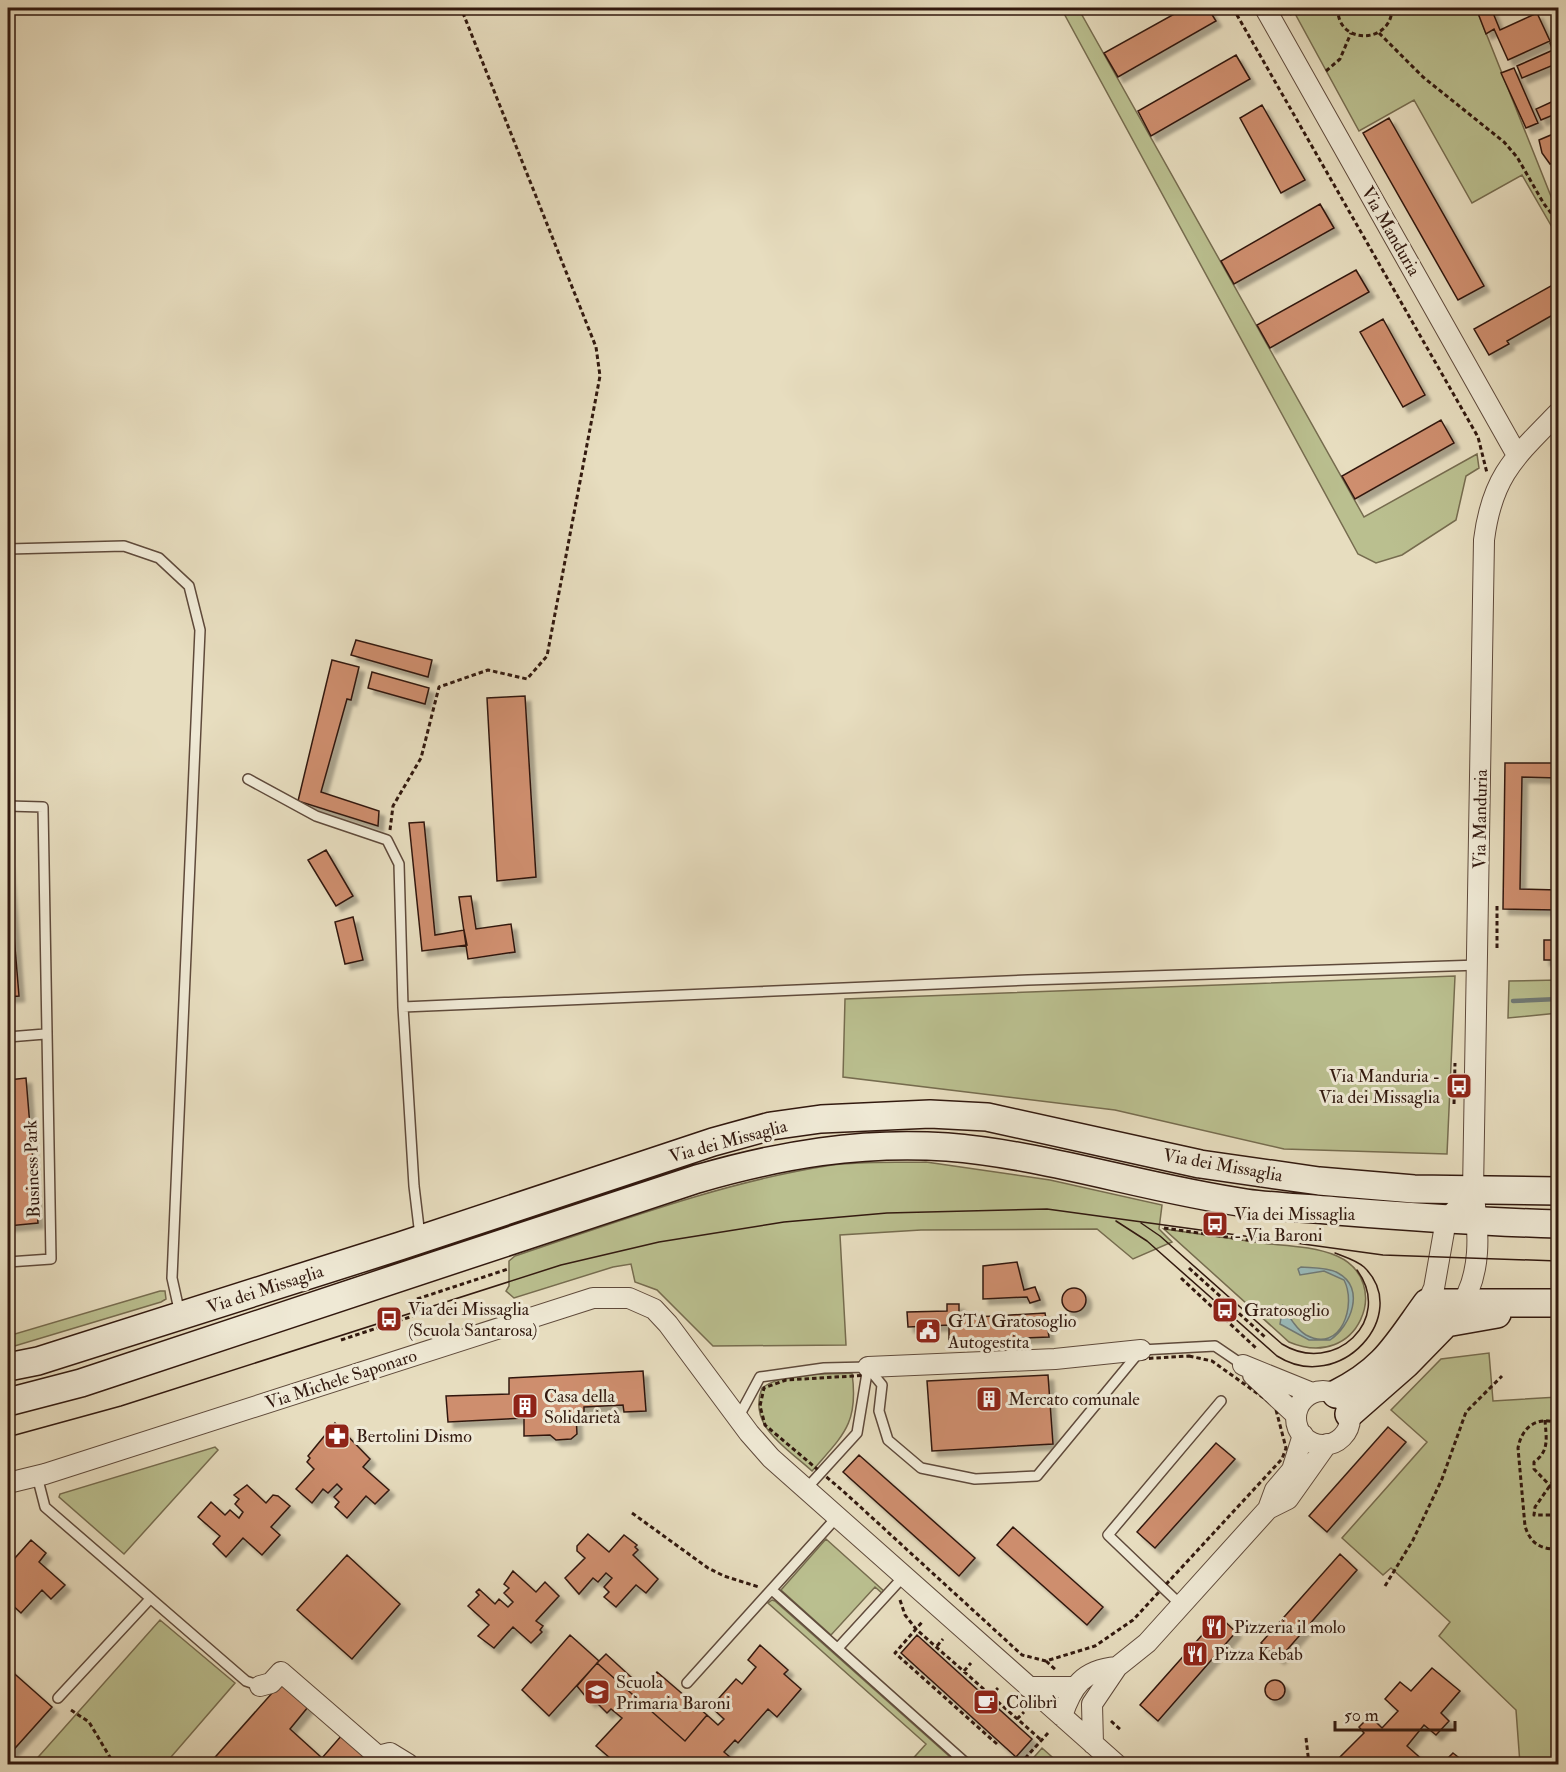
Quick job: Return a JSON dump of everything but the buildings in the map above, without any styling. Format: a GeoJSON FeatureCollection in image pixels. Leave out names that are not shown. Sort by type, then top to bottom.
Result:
{"type":"FeatureCollection","features":[{"type":"Feature","properties":{"kind":"main road","name":"Via dei Missaglia"},"geometry":{"type":"LineString","coordinates":[[8,1367],[38,1360],[420,1240],[713,1142],[771,1126],[871,1114],[987,1117],[1210,1165],[1319,1181],[1414,1189],[1558,1191]]}},
{"type":"Feature","properties":{"kind":"main road","name":"Via dei Missaglia"},"geometry":{"type":"LineString","coordinates":[[8,1402],[103,1376],[697,1179],[794,1154],[837,1149],[899,1145],[950,1147],[1031,1160],[1247,1203],[1446,1220],[1558,1224]]}},
{"type":"Feature","properties":{"kind":"main road"},"geometry":{"type":"LineString","coordinates":[[1332,1400],[1376,1370],[1405,1337],[1427,1303],[1464,1301],[1558,1303]]}},
{"type":"Feature","properties":{"kind":"main road"},"geometry":{"type":"LineString","coordinates":[[1332,1400],[1407,1364],[1446,1323],[1491,1314],[1544,1316],[1558,1312]]}},
{"type":"Feature","properties":{"kind":"street","name":"Via Manduria"},"geometry":{"type":"LineString","coordinates":[[1265,8],[1517,455]]}},
{"type":"Feature","properties":{"kind":"street","name":"Via Manduria"},"geometry":{"type":"LineString","coordinates":[[1473,1191],[1479,965],[1484,540],[1491,501],[1508,466],[1558,413]]}},
{"type":"Feature","properties":{"kind":"street"},"geometry":{"type":"LineString","coordinates":[[1473,1191],[1478,1222],[1473,1277],[1464,1301],[1446,1323],[1427,1303],[1434,1288],[1446,1220],[1473,1191]]}},
{"type":"Feature","properties":{"kind":"street","name":"Via Michele Saponaro"},"geometry":{"type":"LineString","coordinates":[[8,1483],[37,1476],[593,1298],[629,1298],[654,1309],[761,1447],[1116,1764]]}},
{"type":"Feature","properties":{"kind":"street"},"geometry":{"type":"LineString","coordinates":[[868,1367],[1055,1359],[1141,1350]]}},
{"type":"Feature","properties":{"kind":"street"},"geometry":{"type":"LineString","coordinates":[[1243,1365],[1332,1400],[1348,1427],[1343,1435],[1327,1444],[1288,1499],[1268,1509]]}},
{"type":"Feature","properties":{"kind":"street"},"geometry":{"type":"LineString","coordinates":[[1243,1365],[1296,1415]]}},
{"type":"Feature","properties":{"kind":"street"},"geometry":{"type":"LineString","coordinates":[[1327,1444],[1316,1444],[1303,1435],[1297,1426],[1296,1415],[1300,1403],[1332,1400]]}},
{"type":"Feature","properties":{"kind":"street"},"geometry":{"type":"LineString","coordinates":[[1062,1716],[1081,1711],[1092,1704],[1117,1667],[1146,1643],[1182,1606],[1268,1509],[1275,1490],[1292,1470],[1303,1435]]}},
{"type":"Feature","properties":{"kind":"street"},"geometry":{"type":"LineString","coordinates":[[1062,1716],[1074,1687],[1097,1669],[1117,1667]]}},
{"type":"Feature","properties":{"kind":"street"},"geometry":{"type":"LineString","coordinates":[[260,1686],[271,1683],[281,1672],[378,1756],[390,1753],[408,1764]]}},
{"type":"Feature","properties":{"kind":"street"},"geometry":{"type":"LineString","coordinates":[[1028,1687],[1074,1687]]}},
{"type":"Feature","properties":{"kind":"street"},"geometry":{"type":"LineString","coordinates":[[1092,1704],[1093,1744]]}},
{"type":"Feature","properties":{"kind":"lane"},"geometry":{"type":"LineString","coordinates":[[8,549],[124,546],[159,558],[189,586],[200,630],[172,1278],[180,1316]]}},
{"type":"Feature","properties":{"kind":"lane"},"geometry":{"type":"LineString","coordinates":[[248,779],[316,816],[387,840],[399,864],[403,1007],[414,1186],[420,1240]]}},
{"type":"Feature","properties":{"kind":"lane","name":"Business Park"},"geometry":{"type":"LineString","coordinates":[[8,806],[43,807],[45,1034],[51,1259],[8,1262]]}},
{"type":"Feature","properties":{"kind":"lane"},"geometry":{"type":"LineString","coordinates":[[403,1007],[1004,981],[1479,965]]}},
{"type":"Feature","properties":{"kind":"lane"},"geometry":{"type":"LineString","coordinates":[[8,1037],[45,1034]]}},
{"type":"Feature","properties":{"kind":"lane"},"geometry":{"type":"LineString","coordinates":[[868,1367],[882,1384],[879,1411],[888,1440],[921,1468],[975,1479],[1037,1476],[1141,1350],[1215,1346],[1243,1365]]}},
{"type":"Feature","properties":{"kind":"lane"},"geometry":{"type":"LineString","coordinates":[[738,1418],[760,1377],[824,1368],[868,1367]]}},
{"type":"Feature","properties":{"kind":"lane"},"geometry":{"type":"LineString","coordinates":[[806,1489],[857,1433],[868,1367]]}},
{"type":"Feature","properties":{"kind":"lane"},"geometry":{"type":"LineString","coordinates":[[1182,1606],[1108,1535],[1221,1401]]}},
{"type":"Feature","properties":{"kind":"lane"},"geometry":{"type":"LineString","coordinates":[[37,1476],[45,1507],[246,1680],[260,1686]]}},
{"type":"Feature","properties":{"kind":"lane"},"geometry":{"type":"LineString","coordinates":[[687,1683],[768,1589],[837,1517]]}},
{"type":"Feature","properties":{"kind":"lane"},"geometry":{"type":"LineString","coordinates":[[838,1648],[904,1576]]}},
{"type":"Feature","properties":{"kind":"lane"},"geometry":{"type":"LineString","coordinates":[[768,1589],[838,1648],[967,1764]]}},
{"type":"Feature","properties":{"kind":"lane"},"geometry":{"type":"LineString","coordinates":[[58,1698],[150,1599]]}},
{"type":"Feature","properties":{"kind":"path"},"geometry":{"type":"LineString","coordinates":[[387,840],[393,806],[421,758],[439,687],[488,670],[527,679],[548,656],[600,376],[596,347],[461,8]]}},
{"type":"Feature","properties":{"kind":"path"},"geometry":{"type":"LineString","coordinates":[[1233,8],[1472,427],[1481,450]]}},
{"type":"Feature","properties":{"kind":"path"},"geometry":{"type":"LineString","coordinates":[[1290,14],[1305,8]]}},
{"type":"Feature","properties":{"kind":"path"},"geometry":{"type":"LineString","coordinates":[[1317,8],[1338,13]]}},
{"type":"Feature","properties":{"kind":"path"},"geometry":{"type":"LineString","coordinates":[[1338,8],[1342,24],[1351,33],[1365,37],[1379,33],[1389,21],[1392,8]]}},
{"type":"Feature","properties":{"kind":"path"},"geometry":{"type":"LineString","coordinates":[[1326,71],[1340,59],[1351,33]]}},
{"type":"Feature","properties":{"kind":"path"},"geometry":{"type":"LineString","coordinates":[[1379,33],[1423,77],[1503,142],[1517,157],[1544,204],[1558,222]]}},
{"type":"Feature","properties":{"kind":"path"},"geometry":{"type":"LineString","coordinates":[[1497,904],[1497,948]]}},
{"type":"Feature","properties":{"kind":"path"},"geometry":{"type":"LineString","coordinates":[[1454,1104],[1455,1064]]}},
{"type":"Feature","properties":{"kind":"path"},"geometry":{"type":"LineString","coordinates":[[1164,1228],[1262,1242]]}},
{"type":"Feature","properties":{"kind":"path"},"geometry":{"type":"LineString","coordinates":[[1189,1268],[1265,1337]]}},
{"type":"Feature","properties":{"kind":"path"},"geometry":{"type":"LineString","coordinates":[[417,1299],[508,1269]]}},
{"type":"Feature","properties":{"kind":"path"},"geometry":{"type":"LineString","coordinates":[[1180,1278],[1256,1348]]}},
{"type":"Feature","properties":{"kind":"path"},"geometry":{"type":"LineString","coordinates":[[341,1340],[422,1314]]}},
{"type":"Feature","properties":{"kind":"path"},"geometry":{"type":"LineString","coordinates":[[1385,1586],[1413,1540],[1442,1479],[1466,1412],[1502,1376]]}},
{"type":"Feature","properties":{"kind":"path"},"geometry":{"type":"LineString","coordinates":[[1558,1423],[1545,1420],[1526,1428],[1520,1437],[1518,1448],[1528,1537],[1537,1545],[1548,1550],[1558,1549]]}},
{"type":"Feature","properties":{"kind":"path"},"geometry":{"type":"LineString","coordinates":[[1545,1420],[1547,1444],[1544,1455],[1534,1462],[1534,1469],[1558,1494]]}},
{"type":"Feature","properties":{"kind":"path"},"geometry":{"type":"LineString","coordinates":[[1558,1474],[1535,1507],[1534,1515],[1558,1515]]}},
{"type":"Feature","properties":{"kind":"path"},"geometry":{"type":"LineString","coordinates":[[1241,1504],[1263,1479]]}},
{"type":"Feature","properties":{"kind":"path"},"geometry":{"type":"LineString","coordinates":[[632,1513],[717,1573],[768,1589]]}},
{"type":"Feature","properties":{"kind":"path"},"geometry":{"type":"LineString","coordinates":[[900,1600],[905,1615],[916,1629],[976,1685],[1041,1740]]}},
{"type":"Feature","properties":{"kind":"path"},"geometry":{"type":"LineString","coordinates":[[923,1621],[895,1653],[997,1744]]}},
{"type":"Feature","properties":{"kind":"path"},"geometry":{"type":"LineString","coordinates":[[936,1647],[943,1639]]}},
{"type":"Feature","properties":{"kind":"path"},"geometry":{"type":"LineString","coordinates":[[963,1671],[971,1663]]}},
{"type":"Feature","properties":{"kind":"path"},"geometry":{"type":"LineString","coordinates":[[991,1696],[998,1688]]}},
{"type":"Feature","properties":{"kind":"path"},"geometry":{"type":"LineString","coordinates":[[71,1710],[89,1722],[114,1764]]}},
{"type":"Feature","properties":{"kind":"path"},"geometry":{"type":"LineString","coordinates":[[1017,1719],[1024,1712]]}},
{"type":"Feature","properties":{"kind":"path"},"geometry":{"type":"LineString","coordinates":[[1020,1764],[1048,1733]]}},
{"type":"Feature","properties":{"kind":"path"},"geometry":{"type":"LineString","coordinates":[[1306,1737],[1309,1764]]}},
{"type":"Feature","properties":{"kind":"green space"},"geometry":{"type":"Polygon","coordinates":[[[1061,8],[1078,8],[1364,517],[1477,454],[1479,468],[1466,476],[1456,520],[1402,555],[1376,563],[1358,554],[1061,8]]]}},
{"type":"Feature","properties":{"kind":"green space"},"geometry":{"type":"Polygon","coordinates":[[[1292,8],[1476,8],[1558,214],[1558,234],[1522,175],[1472,203],[1414,100],[1359,131],[1292,8]]]}},
{"type":"Feature","properties":{"kind":"green space"},"geometry":{"type":"Polygon","coordinates":[[[1455,976],[1447,1154],[1284,1149],[1115,1110],[843,1077],[845,999],[1455,976]]]}},
{"type":"Feature","properties":{"kind":"green space"},"geometry":{"type":"Polygon","coordinates":[[[1558,980],[1558,1013],[1508,1018],[1509,981],[1558,980]]]}},
{"type":"Feature","properties":{"kind":"green space"},"geometry":{"type":"Polygon","coordinates":[[[926,1162],[1050,1180],[1162,1205],[1159,1229],[1172,1242],[1133,1259],[1097,1229],[921,1230],[840,1235],[846,1345],[713,1346],[657,1290],[635,1282],[631,1264],[613,1267],[514,1298],[506,1291],[509,1286],[509,1261],[515,1256],[708,1193],[786,1173],[838,1164],[926,1162]]]}},
{"type":"Feature","properties":{"kind":"green space"},"geometry":{"type":"Polygon","coordinates":[[[1164,1229],[1303,1247],[1337,1256],[1354,1268],[1363,1284],[1365,1302],[1361,1320],[1350,1335],[1334,1345],[1313,1348],[1289,1342],[1164,1229]]]}},
{"type":"Feature","properties":{"kind":"green space"},"geometry":{"type":"Polygon","coordinates":[[[165,1291],[166,1299],[161,1302],[8,1348],[8,1336],[165,1291]]]}},
{"type":"Feature","properties":{"kind":"green space"},"geometry":{"type":"Polygon","coordinates":[[[1489,1353],[1493,1401],[1558,1397],[1558,1764],[1520,1764],[1516,1710],[1439,1636],[1450,1622],[1391,1568],[1383,1575],[1342,1538],[1427,1442],[1391,1410],[1441,1359],[1489,1353]]]}},
{"type":"Feature","properties":{"kind":"green space"},"geometry":{"type":"Polygon","coordinates":[[[852,1373],[854,1390],[851,1417],[840,1438],[812,1471],[781,1445],[765,1425],[760,1414],[759,1402],[762,1388],[793,1376],[852,1373]]]}},
{"type":"Feature","properties":{"kind":"green space"},"geometry":{"type":"Polygon","coordinates":[[[215,1447],[218,1450],[124,1554],[59,1497],[60,1494],[215,1447]]]}},
{"type":"Feature","properties":{"kind":"green space"},"geometry":{"type":"Polygon","coordinates":[[[826,1539],[885,1592],[883,1594],[875,1587],[831,1635],[781,1590],[826,1539]]]}},
{"type":"Feature","properties":{"kind":"green space"},"geometry":{"type":"Polygon","coordinates":[[[772,1600],[958,1764],[908,1764],[926,1744],[768,1603],[772,1600]]]}},
{"type":"Feature","properties":{"kind":"green space"},"geometry":{"type":"Polygon","coordinates":[[[160,1620],[235,1683],[165,1764],[32,1764],[160,1620]]]}},
{"type":"Feature","properties":{"kind":"green space"},"geometry":{"type":"Polygon","coordinates":[[[1042,1748],[1060,1764],[1028,1764],[1042,1748]]]}},
{"type":"Feature","properties":{"kind":"water"},"geometry":{"type":"Polygon","coordinates":[[[1301,1267],[1334,1271],[1347,1280],[1352,1288],[1352,1307],[1349,1317],[1338,1334],[1330,1340],[1309,1340],[1280,1324],[1283,1306],[1302,1332],[1318,1339],[1329,1338],[1337,1333],[1343,1324],[1348,1302],[1348,1290],[1344,1280],[1324,1271],[1300,1275],[1298,1269],[1301,1267]]]}},
{"type":"Feature","properties":{"kind":"waterway"},"geometry":{"type":"LineString","coordinates":[[1513,1001],[1558,999]]}},
{"type":"Feature","properties":{"kind":"tram line"},"geometry":{"type":"LineString","coordinates":[[8,1437],[121,1406],[561,1265],[659,1242],[784,1222],[887,1213],[1047,1209],[1383,1255],[1558,1261]]}},
{"type":"Feature","properties":{"kind":"tram line"},"geometry":{"type":"LineString","coordinates":[[1116,1221],[1147,1241],[1277,1356],[1301,1366],[1324,1366],[1345,1358],[1362,1344],[1375,1326],[1380,1306],[1377,1286],[1364,1267],[1335,1253]]}},
{"type":"Feature","properties":{"kind":"tram line"},"geometry":{"type":"LineString","coordinates":[[1141,1223],[1160,1236],[1282,1344],[1302,1352],[1321,1353],[1338,1348],[1353,1338],[1363,1324],[1368,1307],[1367,1289],[1357,1270]]}},
{"type":"Feature","properties":{"kind":"place","name":"Via Manduria - Via dei Missaglia"},"geometry":{"type":"Point","coordinates":[1459,1086]}},
{"type":"Feature","properties":{"kind":"place","name":"Via dei Missaglia - Via Baroni"},"geometry":{"type":"Point","coordinates":[1215,1224]}},
{"type":"Feature","properties":{"kind":"place","name":"Gratosoglio"},"geometry":{"type":"Point","coordinates":[1225,1310]}},
{"type":"Feature","properties":{"kind":"place","name":"Via dei Missaglia (Scuola Santarosa)"},"geometry":{"type":"Point","coordinates":[389,1319]}},
{"type":"Feature","properties":{"kind":"place","name":"GTA Gratosoglio Autogestita"},"geometry":{"type":"Point","coordinates":[928,1331]}},
{"type":"Feature","properties":{"kind":"place","name":"Mercato comunale"},"geometry":{"type":"Point","coordinates":[989,1399]}},
{"type":"Feature","properties":{"kind":"place","name":"Casa della Solidarietà"},"geometry":{"type":"Point","coordinates":[525,1406]}},
{"type":"Feature","properties":{"kind":"place","name":"Bertolini Dismo"},"geometry":{"type":"Point","coordinates":[337,1436]}},
{"type":"Feature","properties":{"kind":"place","name":"Pizzeria il molo"},"geometry":{"type":"Point","coordinates":[1214,1627]}},
{"type":"Feature","properties":{"kind":"place","name":"Pizza Kebab"},"geometry":{"type":"Point","coordinates":[1195,1654]}},
{"type":"Feature","properties":{"kind":"place","name":"Scuola Primaria Baroni"},"geometry":{"type":"Point","coordinates":[597,1692]}},
{"type":"Feature","properties":{"kind":"place","name":"Colibrì"},"geometry":{"type":"Point","coordinates":[986,1702]}}]}
